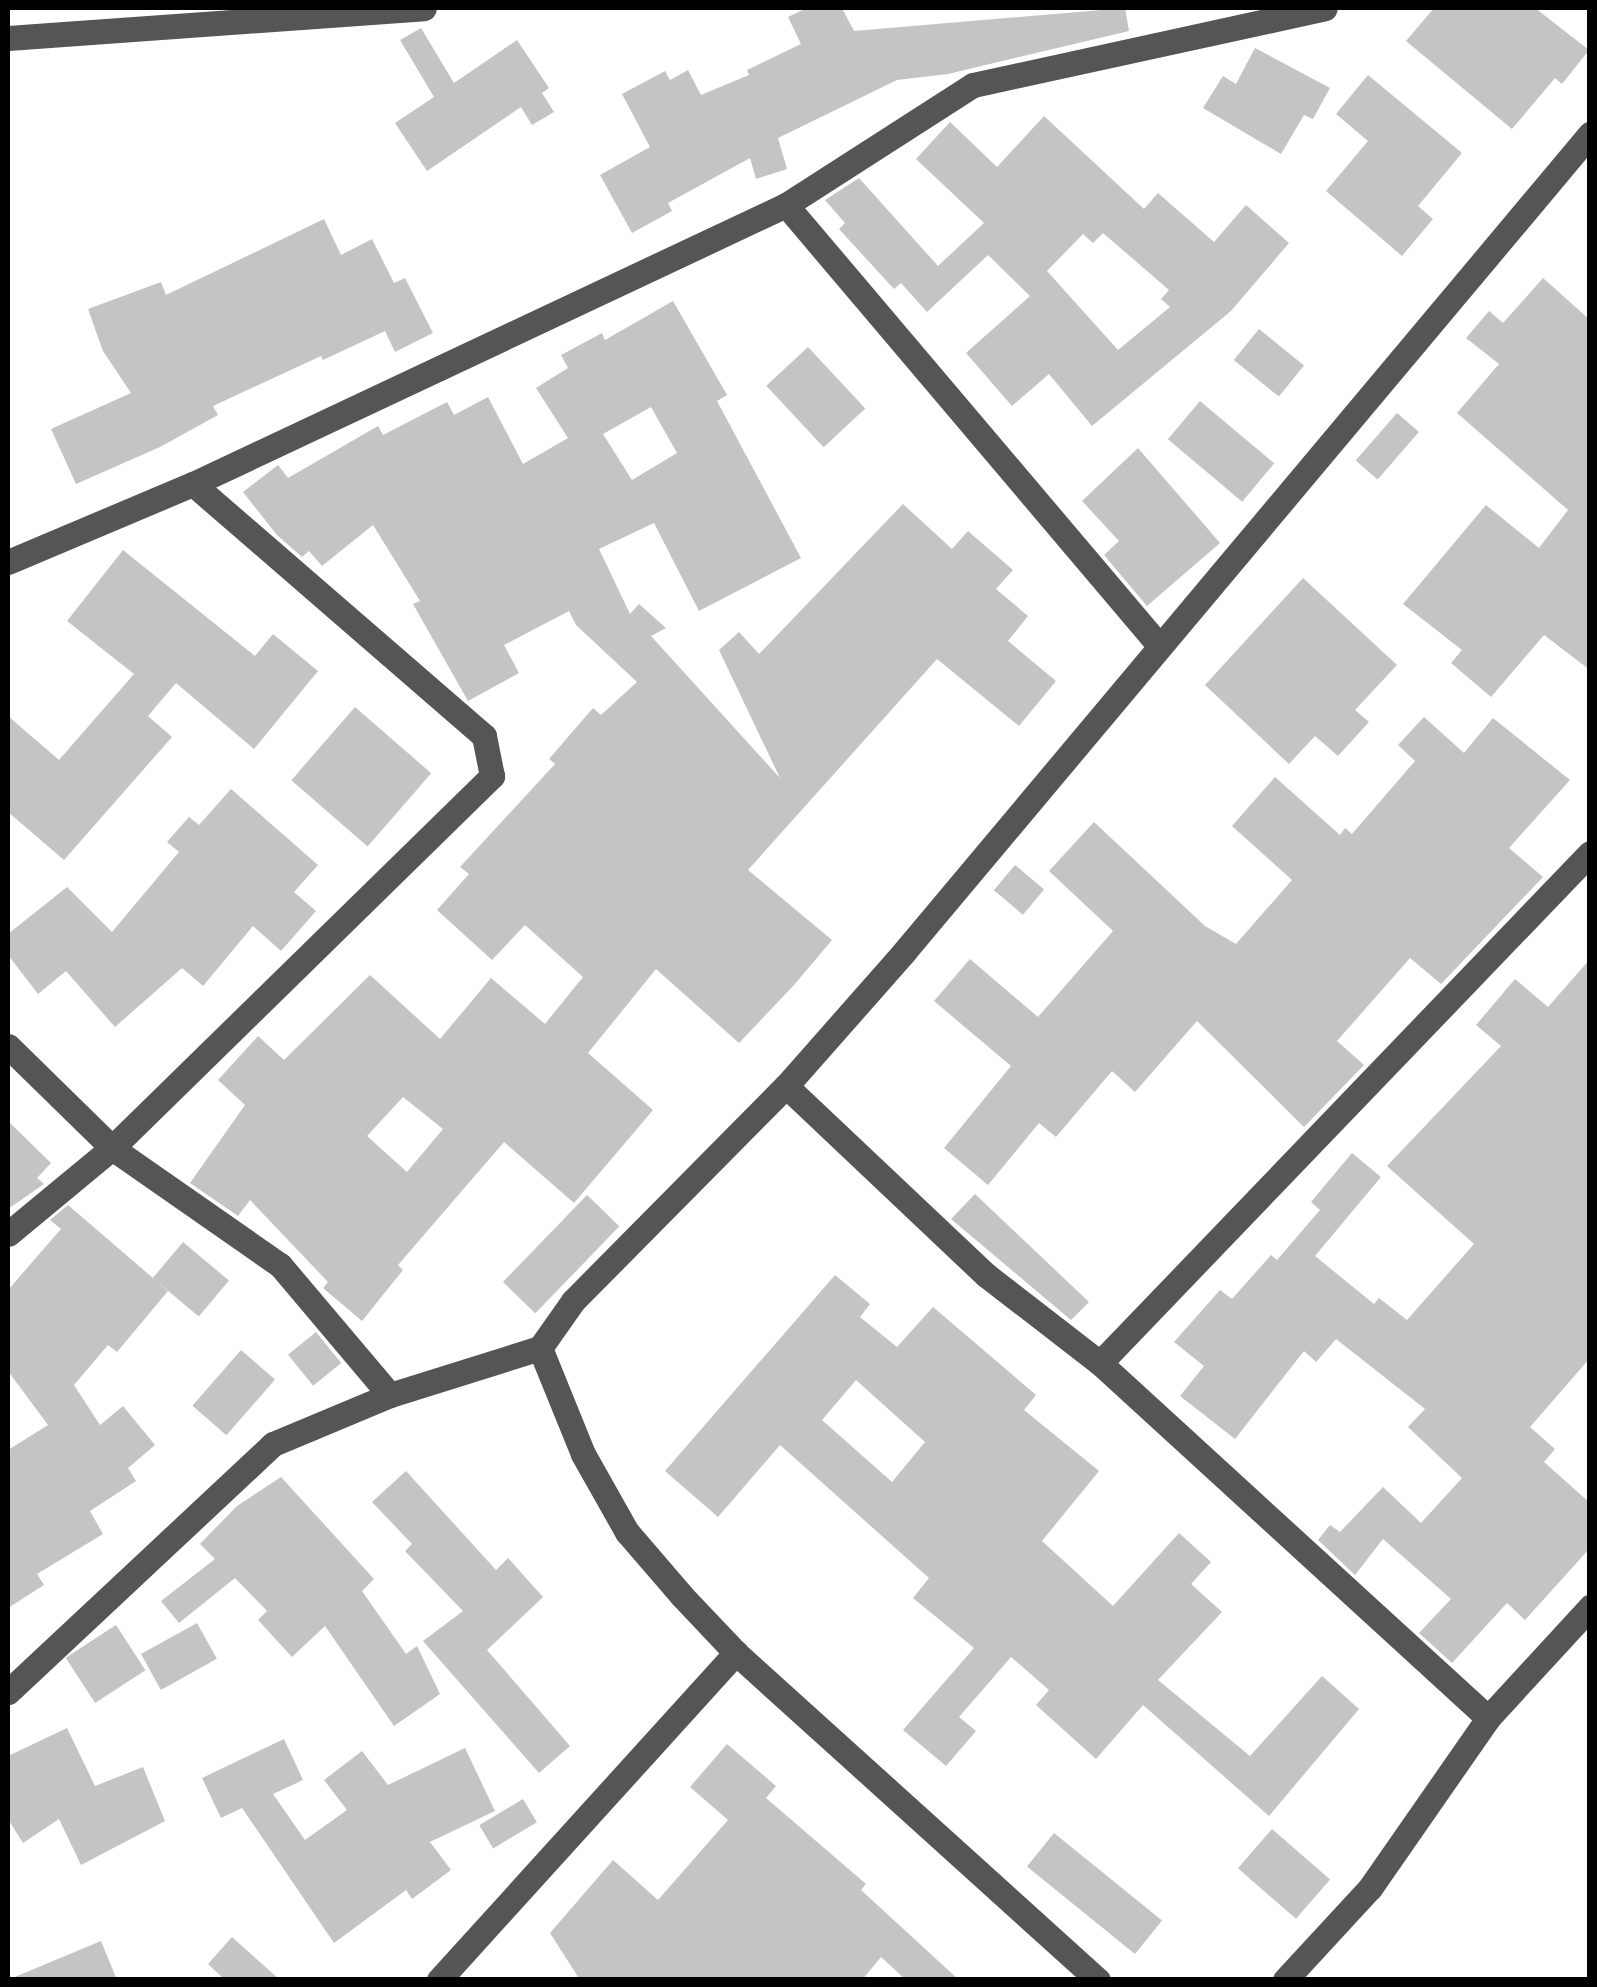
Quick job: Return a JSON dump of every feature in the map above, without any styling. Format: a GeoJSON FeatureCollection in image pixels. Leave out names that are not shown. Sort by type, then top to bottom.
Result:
{"type":"FeatureCollection","features":[{"type":"Feature","properties":{"kind":"street"},"geometry":{"type":"LineString","coordinates":[[8,38],[424,8]]}},
{"type":"Feature","properties":{"kind":"street"},"geometry":{"type":"LineString","coordinates":[[8,562],[193,484],[786,205],[973,85],[1324,8]]}},
{"type":"Feature","properties":{"kind":"street"},"geometry":{"type":"LineString","coordinates":[[8,1692],[273,1444],[390,1395],[540,1348],[574,1301],[786,1086],[1590,134]]}},
{"type":"Feature","properties":{"kind":"street"},"geometry":{"type":"LineString","coordinates":[[786,205],[1157,643]]}},
{"type":"Feature","properties":{"kind":"street"},"geometry":{"type":"LineString","coordinates":[[8,1234],[112,1148],[492,776],[484,736],[193,484]]}},
{"type":"Feature","properties":{"kind":"street"},"geometry":{"type":"LineString","coordinates":[[1100,1363],[1590,853]]}},
{"type":"Feature","properties":{"kind":"street"},"geometry":{"type":"LineString","coordinates":[[8,1046],[112,1148],[280,1266],[390,1395]]}},
{"type":"Feature","properties":{"kind":"street"},"geometry":{"type":"LineString","coordinates":[[786,1086],[986,1275],[1100,1363],[1488,1718]]}},
{"type":"Feature","properties":{"kind":"street"},"geometry":{"type":"LineString","coordinates":[[540,1348],[584,1454],[627,1532],[736,1653],[1098,1980]]}},
{"type":"Feature","properties":{"kind":"street"},"geometry":{"type":"LineString","coordinates":[[1285,1980],[1370,1888],[1488,1718],[1590,1607]]}},
{"type":"Feature","properties":{"kind":"street"},"geometry":{"type":"LineString","coordinates":[[438,1980],[736,1653]]}},
{"type":"Feature","properties":{"kind":"building"},"geometry":{"type":"Polygon","coordinates":[[[807,8],[842,8],[854,31],[1125,8],[1129,31],[948,74],[897,80],[778,138],[787,169],[756,179],[750,158],[668,203],[672,211],[632,233],[600,175],[650,147],[622,94],[665,71],[670,80],[688,70],[701,95],[749,75],[747,70],[801,44],[788,17],[807,8]]]}},
{"type":"Feature","properties":{"kind":"building"},"geometry":{"type":"Polygon","coordinates":[[[1434,8],[1535,8],[1589,50],[1562,84],[1555,78],[1512,129],[1406,41],[1434,8]]]}},
{"type":"Feature","properties":{"kind":"building"},"geometry":{"type":"Polygon","coordinates":[[[421,28],[454,83],[517,40],[549,88],[542,93],[554,112],[532,125],[521,107],[427,171],[395,123],[434,97],[400,40],[421,28]]]}},
{"type":"Feature","properties":{"kind":"building"},"geometry":{"type":"Polygon","coordinates":[[[1255,48],[1330,88],[1313,119],[1304,115],[1281,154],[1203,108],[1223,76],[1236,84],[1255,48]]]}},
{"type":"Feature","properties":{"kind":"building"},"geometry":{"type":"Polygon","coordinates":[[[1368,75],[1462,153],[1418,206],[1433,219],[1402,256],[1326,191],[1368,141],[1336,114],[1368,75]]]}},
{"type":"Feature","properties":{"kind":"building"},"geometry":{"type":"Polygon","coordinates":[[[1044,116],[1144,209],[1158,193],[1214,242],[1246,205],[1289,243],[1231,311],[1092,426],[1049,374],[1012,406],[966,353],[1030,296],[988,255],[927,312],[901,283],[894,289],[839,229],[845,223],[825,200],[859,178],[938,266],[984,223],[916,159],[950,122],[997,167],[1044,116]],[[1103,233],[1093,243],[1083,234],[1047,271],[1118,350],[1170,307],[1161,299],[1169,290],[1103,233]]]}},
{"type":"Feature","properties":{"kind":"building"},"geometry":{"type":"Polygon","coordinates":[[[324,219],[341,255],[372,239],[394,283],[405,278],[433,333],[395,352],[385,331],[323,360],[321,356],[213,406],[218,415],[160,447],[76,484],[51,429],[131,393],[103,351],[88,309],[161,282],[166,295],[324,219]]]}},
{"type":"Feature","properties":{"kind":"building"},"geometry":{"type":"Polygon","coordinates":[[[1543,278],[1590,320],[1590,670],[1544,635],[1491,697],[1451,663],[1462,650],[1403,604],[1486,505],[1539,548],[1568,510],[1457,413],[1499,364],[1466,338],[1489,311],[1503,323],[1543,278]]]}},
{"type":"Feature","properties":{"kind":"building"},"geometry":{"type":"Polygon","coordinates":[[[673,301],[727,395],[717,401],[801,558],[699,611],[654,523],[599,549],[630,614],[639,604],[666,628],[651,636],[780,778],[719,650],[739,632],[759,654],[903,504],[952,549],[968,531],[1013,570],[996,589],[1028,616],[1008,641],[1056,681],[1019,726],[937,659],[748,870],[832,940],[794,985],[739,1043],[656,969],[588,1053],[653,1110],[574,1203],[504,1142],[398,1265],[403,1270],[362,1321],[323,1288],[328,1282],[250,1200],[238,1216],[190,1183],[245,1105],[218,1080],[258,1036],[284,1060],[370,975],[440,1039],[491,978],[545,1024],[583,977],[525,925],[492,960],[437,910],[469,874],[460,867],[555,764],[549,759],[593,708],[601,715],[637,682],[576,625],[569,611],[504,645],[519,673],[468,701],[413,604],[420,601],[373,525],[322,566],[309,551],[302,557],[277,535],[243,492],[278,465],[288,478],[378,426],[383,435],[447,402],[454,415],[488,397],[523,464],[568,438],[536,388],[568,368],[561,355],[602,333],[605,340],[673,301]],[[651,407],[603,434],[632,480],[677,453],[651,407]],[[403,1097],[367,1136],[407,1172],[443,1129],[403,1097]]]}},
{"type":"Feature","properties":{"kind":"building"},"geometry":{"type":"Polygon","coordinates":[[[1259,329],[1304,366],[1279,397],[1234,360],[1259,329]]]}},
{"type":"Feature","properties":{"kind":"building"},"geometry":{"type":"Polygon","coordinates":[[[808,347],[865,408],[824,447],[766,386],[808,347]]]}},
{"type":"Feature","properties":{"kind":"building"},"geometry":{"type":"Polygon","coordinates":[[[1200,401],[1274,463],[1242,502],[1168,439],[1200,401]]]}},
{"type":"Feature","properties":{"kind":"building"},"geometry":{"type":"Polygon","coordinates":[[[1397,413],[1419,432],[1378,480],[1356,461],[1397,413]]]}},
{"type":"Feature","properties":{"kind":"building"},"geometry":{"type":"Polygon","coordinates":[[[1138,448],[1220,543],[1147,606],[1104,555],[1119,541],[1082,501],[1138,448]]]}},
{"type":"Feature","properties":{"kind":"building"},"geometry":{"type":"Polygon","coordinates":[[[123,550],[255,656],[273,634],[318,671],[254,749],[176,683],[148,716],[172,737],[64,860],[8,812],[8,716],[59,760],[134,674],[67,621],[123,550]]]}},
{"type":"Feature","properties":{"kind":"building"},"geometry":{"type":"Polygon","coordinates":[[[1303,578],[1397,665],[1355,710],[1369,722],[1338,756],[1315,736],[1289,764],[1205,685],[1303,578]]]}},
{"type":"Feature","properties":{"kind":"building"},"geometry":{"type":"Polygon","coordinates":[[[355,707],[431,773],[368,846],[291,780],[355,707]]]}},
{"type":"Feature","properties":{"kind":"building"},"geometry":{"type":"Polygon","coordinates":[[[1424,717],[1464,753],[1493,718],[1570,780],[1509,848],[1543,877],[1441,984],[1410,958],[1337,1041],[1364,1065],[1304,1127],[1197,1021],[1135,1092],[1112,1071],[1056,1137],[1039,1123],[988,1185],[944,1148],[1011,1066],[934,1001],[970,959],[1038,1017],[1113,931],[1049,871],[1094,822],[1205,926],[1236,944],[1292,880],[1232,826],[1275,777],[1340,835],[1345,828],[1352,834],[1415,761],[1398,745],[1424,717]]]}},
{"type":"Feature","properties":{"kind":"building"},"geometry":{"type":"Polygon","coordinates":[[[231,789],[318,865],[294,892],[316,911],[281,951],[253,926],[203,986],[182,968],[115,1027],[66,971],[38,994],[8,955],[8,934],[67,887],[112,932],[179,852],[167,842],[189,817],[199,825],[231,789]]]}},
{"type":"Feature","properties":{"kind":"building"},"geometry":{"type":"Polygon","coordinates":[[[1015,865],[1044,889],[1023,915],[994,890],[1015,865]]]}},
{"type":"Feature","properties":{"kind":"building"},"geometry":{"type":"Polygon","coordinates":[[[1590,959],[1590,1358],[1530,1427],[1555,1449],[1544,1462],[1590,1503],[1590,1548],[1525,1620],[1507,1603],[1452,1663],[1419,1633],[1451,1599],[1383,1539],[1355,1575],[1318,1540],[1330,1525],[1340,1532],[1383,1487],[1421,1523],[1462,1478],[1408,1427],[1425,1409],[1336,1339],[1316,1362],[1304,1351],[1235,1439],[1180,1396],[1204,1366],[1174,1342],[1220,1290],[1232,1299],[1271,1255],[1277,1260],[1320,1210],[1311,1202],[1352,1153],[1381,1177],[1315,1256],[1374,1304],[1379,1298],[1407,1320],[1474,1244],[1387,1166],[1501,1046],[1476,1025],[1515,979],[1548,1007],[1590,959]]]}},
{"type":"Feature","properties":{"kind":"building"},"geometry":{"type":"Polygon","coordinates":[[[8,1121],[51,1163],[37,1178],[44,1184],[8,1209],[8,1121]]]}},
{"type":"Feature","properties":{"kind":"building"},"geometry":{"type":"Polygon","coordinates":[[[975,1194],[1089,1302],[1071,1320],[951,1219],[975,1194]]]}},
{"type":"Feature","properties":{"kind":"building"},"geometry":{"type":"Polygon","coordinates":[[[587,1195],[619,1226],[535,1313],[503,1282],[587,1195]]]}},
{"type":"Feature","properties":{"kind":"building"},"geometry":{"type":"Polygon","coordinates":[[[68,1205],[168,1291],[117,1352],[108,1345],[74,1385],[100,1425],[123,1406],[155,1445],[128,1468],[136,1481],[90,1511],[103,1534],[37,1574],[44,1585],[8,1608],[8,1450],[48,1425],[8,1371],[8,1290],[61,1229],[50,1220],[68,1205]]]}},
{"type":"Feature","properties":{"kind":"building"},"geometry":{"type":"Polygon","coordinates":[[[183,1242],[229,1281],[199,1317],[153,1278],[183,1242]]]}},
{"type":"Feature","properties":{"kind":"building"},"geometry":{"type":"Polygon","coordinates":[[[835,1275],[870,1304],[860,1317],[897,1347],[933,1307],[1036,1395],[1024,1410],[1099,1471],[1042,1541],[1113,1606],[1179,1533],[1211,1562],[1191,1584],[1222,1612],[1158,1680],[1250,1756],[1322,1676],[1359,1709],[1269,1816],[1143,1705],[1096,1759],[1036,1705],[1049,1690],[1011,1657],[959,1717],[976,1731],[946,1766],[903,1730],[974,1648],[913,1598],[929,1578],[780,1445],[718,1517],[665,1471],[835,1275]],[[856,1380],[822,1420],[892,1482],[925,1442],[856,1380]]]}},
{"type":"Feature","properties":{"kind":"building"},"geometry":{"type":"Polygon","coordinates":[[[316,1332],[341,1363],[313,1386],[288,1355],[316,1332]]]}},
{"type":"Feature","properties":{"kind":"building"},"geometry":{"type":"Polygon","coordinates":[[[241,1350],[275,1380],[226,1435],[192,1406],[241,1350]]]}},
{"type":"Feature","properties":{"kind":"building"},"geometry":{"type":"Polygon","coordinates":[[[406,1471],[496,1570],[508,1558],[543,1597],[487,1650],[570,1746],[539,1773],[423,1641],[463,1611],[405,1551],[412,1544],[372,1502],[406,1471]]]}},
{"type":"Feature","properties":{"kind":"building"},"geometry":{"type":"Polygon","coordinates":[[[281,1477],[374,1579],[362,1591],[406,1654],[417,1646],[440,1694],[394,1726],[325,1626],[292,1657],[258,1620],[267,1611],[235,1578],[179,1623],[161,1601],[215,1559],[200,1544],[237,1506],[281,1477]]]}},
{"type":"Feature","properties":{"kind":"building"},"geometry":{"type":"Polygon","coordinates":[[[197,1623],[217,1659],[161,1690],[141,1654],[197,1623]]]}},
{"type":"Feature","properties":{"kind":"building"},"geometry":{"type":"Polygon","coordinates":[[[116,1625],[145,1670],[95,1703],[66,1658],[116,1625]]]}},
{"type":"Feature","properties":{"kind":"building"},"geometry":{"type":"Polygon","coordinates":[[[67,1728],[95,1786],[143,1767],[165,1821],[81,1865],[59,1819],[23,1843],[8,1819],[8,1756],[67,1728]]]}},
{"type":"Feature","properties":{"kind":"building"},"geometry":{"type":"Polygon","coordinates":[[[284,1739],[303,1780],[273,1794],[305,1840],[347,1810],[324,1780],[362,1751],[388,1785],[465,1748],[495,1811],[430,1842],[451,1870],[412,1899],[406,1890],[334,1943],[242,1808],[221,1818],[202,1778],[284,1739]]]}},
{"type":"Feature","properties":{"kind":"building"},"geometry":{"type":"Polygon","coordinates":[[[727,1744],[776,1786],[766,1798],[866,1884],[861,1890],[959,1980],[906,1980],[881,1957],[862,1980],[580,1980],[550,1933],[613,1860],[658,1900],[728,1820],[690,1787],[727,1744]]]}},
{"type":"Feature","properties":{"kind":"building"},"geometry":{"type":"Polygon","coordinates":[[[523,1799],[537,1822],[493,1848],[479,1825],[523,1799]]]}},
{"type":"Feature","properties":{"kind":"building"},"geometry":{"type":"Polygon","coordinates":[[[1272,1829],[1330,1880],[1296,1919],[1238,1868],[1272,1829]]]}},
{"type":"Feature","properties":{"kind":"building"},"geometry":{"type":"Polygon","coordinates":[[[1054,1833],[1162,1920],[1135,1954],[1027,1866],[1054,1833]]]}},
{"type":"Feature","properties":{"kind":"building"},"geometry":{"type":"Polygon","coordinates":[[[232,1937],[280,1980],[225,1980],[208,1964],[232,1937]]]}},
{"type":"Feature","properties":{"kind":"building"},"geometry":{"type":"Polygon","coordinates":[[[101,1941],[117,1980],[10,1980],[10,1979],[101,1941]]]}}]}
